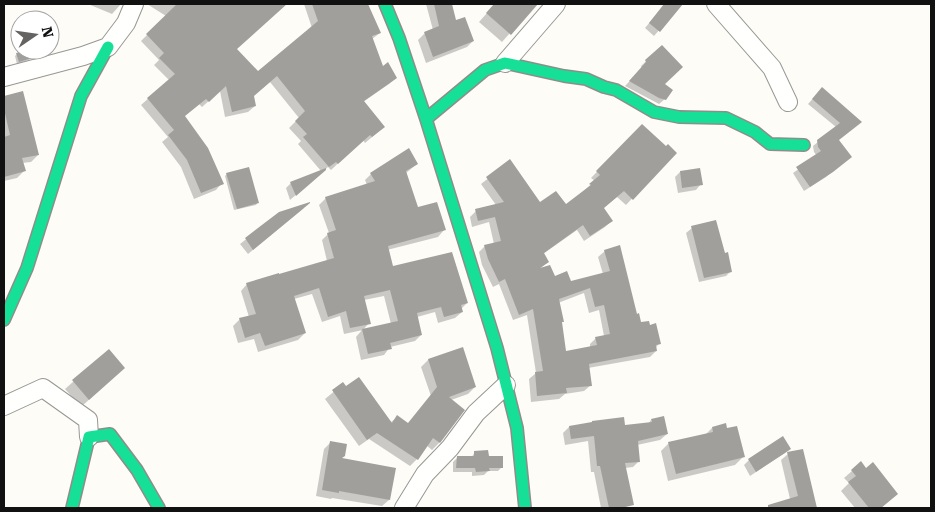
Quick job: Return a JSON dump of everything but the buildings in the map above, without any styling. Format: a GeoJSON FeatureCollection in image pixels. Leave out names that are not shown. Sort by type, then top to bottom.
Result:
{"type":"FeatureCollection","features":[{"type":"Feature","properties":{"kind":"street"},"geometry":{"type":"LineString","coordinates":[[4,320],[27,268],[82,96],[108,47],[126,23],[134,4]]}},
{"type":"Feature","properties":{"kind":"street"},"geometry":{"type":"LineString","coordinates":[[384,4],[399,38],[426,119],[474,272],[506,385],[517,428],[525,508]]}},
{"type":"Feature","properties":{"kind":"street"},"geometry":{"type":"LineString","coordinates":[[426,119],[485,70],[505,63],[556,4]]}},
{"type":"Feature","properties":{"kind":"street"},"geometry":{"type":"LineString","coordinates":[[716,4],[772,68],[788,102]]}},
{"type":"Feature","properties":{"kind":"street"},"geometry":{"type":"LineString","coordinates":[[4,77],[83,56],[108,47]]}},
{"type":"Feature","properties":{"kind":"street"},"geometry":{"type":"LineString","coordinates":[[505,63],[586,79],[616,90],[654,112],[679,117],[726,118],[755,132],[770,144],[804,145]]}},
{"type":"Feature","properties":{"kind":"street"},"geometry":{"type":"LineString","coordinates":[[404,508],[426,474],[450,448],[476,413],[506,385]]}},
{"type":"Feature","properties":{"kind":"street"},"geometry":{"type":"LineString","coordinates":[[4,406],[43,388],[88,420],[89,437],[72,508]]}},
{"type":"Feature","properties":{"kind":"street"},"geometry":{"type":"LineString","coordinates":[[89,437],[110,434],[124,450],[144,479],[159,508]]}},
{"type":"Feature","properties":{"kind":"traffic: fast"},"geometry":{"type":"LineString","coordinates":[[385,4],[399,38],[426,119],[497,348],[517,428],[525,508]]}},
{"type":"Feature","properties":{"kind":"traffic: fast"},"geometry":{"type":"LineString","coordinates":[[4,320],[27,268],[81,96],[108,47]]}},
{"type":"Feature","properties":{"kind":"traffic: fast"},"geometry":{"type":"LineString","coordinates":[[426,119],[485,70],[505,63],[586,79],[616,90],[654,112],[679,117],[726,118],[755,132],[770,144],[804,145]]}},
{"type":"Feature","properties":{"kind":"traffic: fast"},"geometry":{"type":"LineString","coordinates":[[72,508],[89,437],[110,434],[137,470],[159,508]]}}]}
